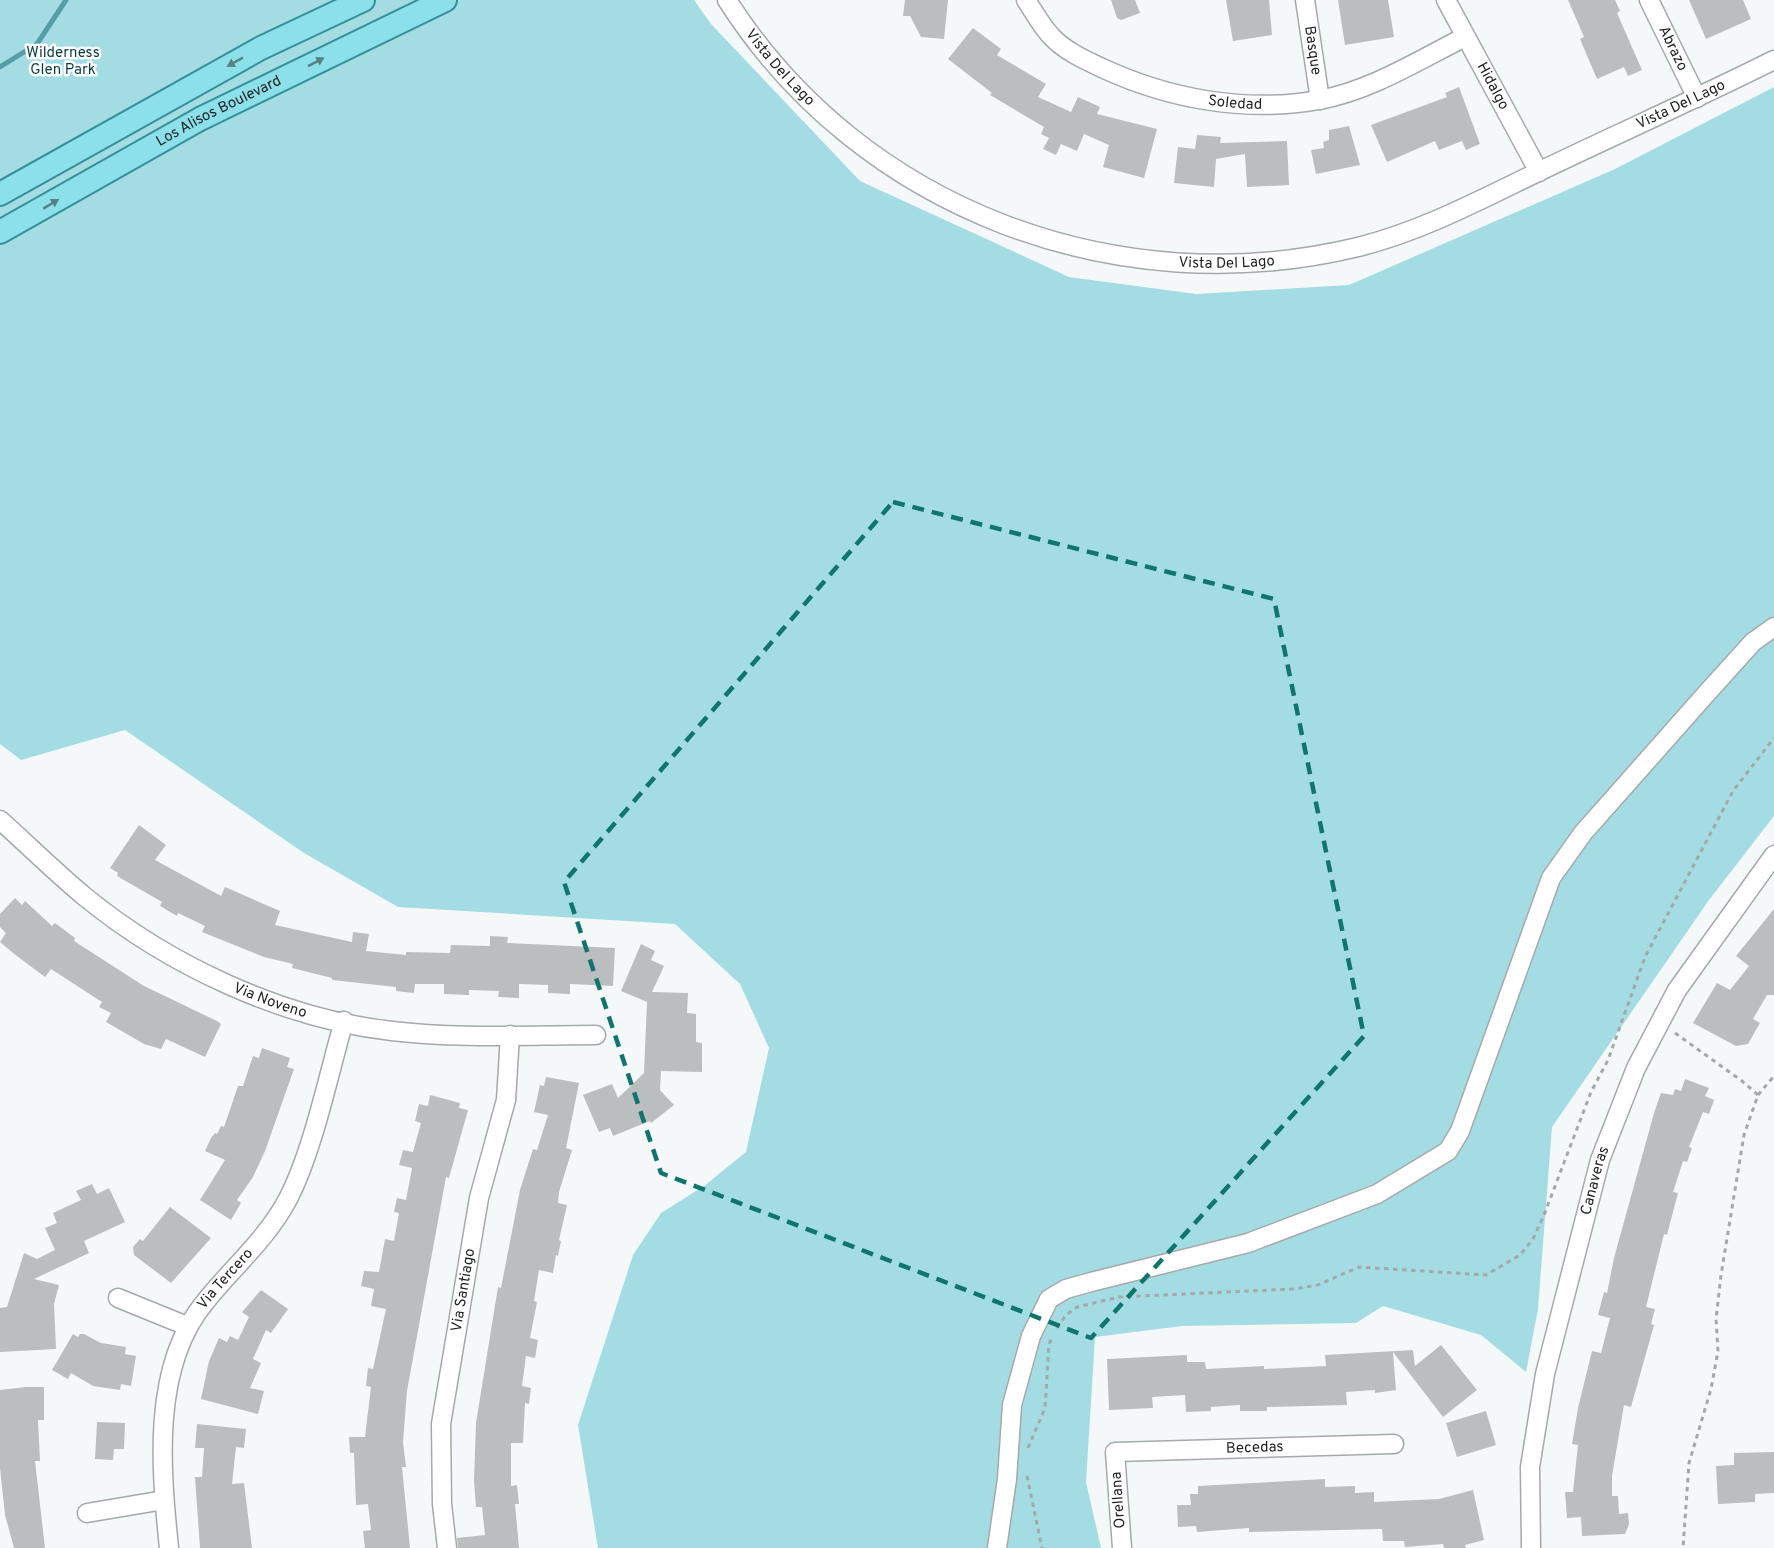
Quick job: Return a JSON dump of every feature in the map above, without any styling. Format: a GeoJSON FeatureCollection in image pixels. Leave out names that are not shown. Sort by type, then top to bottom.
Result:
{"type":"FeatureCollection","features":[{"type":"Feature","properties":{"kind":"main road"},"geometry":{"type":"LineString","coordinates":[[0,194],[261,48],[363,0]]}},
{"type":"Feature","properties":{"kind":"main road","name":"Los Alisos Boulevard"},"geometry":{"type":"LineString","coordinates":[[0,232],[200,119],[445,0]]}},
{"type":"Feature","properties":{"kind":"street","name":"Vista Del Lago"},"geometry":{"type":"LineString","coordinates":[[727,0],[773,62],[837,126],[870,151],[958,206],[1003,226],[1078,248],[1167,263],[1225,264],[1311,256],[1359,246],[1408,232],[1464,208],[1774,60]]}},
{"type":"Feature","properties":{"kind":"street","name":"Soledad"},"geometry":{"type":"LineString","coordinates":[[1026,0],[1052,38],[1079,57],[1137,84],[1209,102],[1262,105],[1320,100],[1364,87],[1465,38]]}},
{"type":"Feature","properties":{"kind":"street","name":"Basque"},"geometry":{"type":"LineString","coordinates":[[1305,0],[1320,100]]}},
{"type":"Feature","properties":{"kind":"street","name":"Hidalgo"},"geometry":{"type":"LineString","coordinates":[[1446,0],[1539,172]]}},
{"type":"Feature","properties":{"kind":"street","name":"Abrazo"},"geometry":{"type":"LineString","coordinates":[[1649,0],[1697,98]]}},
{"type":"Feature","properties":{"kind":"street"},"geometry":{"type":"LineString","coordinates":[[997,1548],[1007,1479],[1012,1406],[1031,1336],[1049,1299],[1066,1289],[1090,1281],[1248,1243],[1377,1194],[1448,1152],[1460,1131],[1551,878],[1583,833],[1706,694],[1753,642],[1774,627]]}},
{"type":"Feature","properties":{"kind":"street","name":"Via Noveno"},"geometry":{"type":"LineString","coordinates":[[0,820],[84,896],[128,929],[174,958],[280,1005],[344,1021],[413,1033],[596,1035]]}},
{"type":"Feature","properties":{"kind":"street","name":"Canaveras"},"geometry":{"type":"LineString","coordinates":[[1531,1548],[1530,1467],[1545,1374],[1600,1160],[1636,1068],[1677,990],[1774,855]]}},
{"type":"Feature","properties":{"kind":"street","name":"Via Tercero"},"geometry":{"type":"LineString","coordinates":[[169,1548],[162,1452],[166,1398],[187,1326],[205,1301],[265,1237],[288,1198],[307,1150],[344,1021]]}},
{"type":"Feature","properties":{"kind":"street","name":"Via Santiago"},"geometry":{"type":"LineString","coordinates":[[447,1548],[442,1504],[441,1424],[479,1198],[506,1100],[510,1035]]}},
{"type":"Feature","properties":{"kind":"street"},"geometry":{"type":"LineString","coordinates":[[118,1298],[187,1326]]}},
{"type":"Feature","properties":{"kind":"street","name":"Becedas"},"geometry":{"type":"LineString","coordinates":[[1115,1452],[1394,1444]]}},
{"type":"Feature","properties":{"kind":"street","name":"Orellana"},"geometry":{"type":"LineString","coordinates":[[1115,1452],[1122,1548]]}},
{"type":"Feature","properties":{"kind":"street"},"geometry":{"type":"LineString","coordinates":[[87,1513],[164,1500]]}},
{"type":"Feature","properties":{"kind":"path"},"geometry":{"type":"LineString","coordinates":[[1673,1032],[1742,1080],[1758,1095]]}},
{"type":"Feature","properties":{"kind":"path"},"geometry":{"type":"LineString","coordinates":[[1683,1548],[1689,1463],[1711,1389],[1718,1351],[1716,1320],[1721,1275],[1744,1135],[1758,1095],[1774,1076]]}},
{"type":"Feature","properties":{"kind":"highlighted area"},"geometry":{"type":"Polygon","coordinates":[[[893,502],[1274,599],[1364,1036],[1091,1338],[661,1173],[564,882],[893,502]]]}},
{"type":"Feature","properties":{"kind":"green space","name":"Wilderness Glen Park"},"geometry":{"type":"Polygon","coordinates":[[[0,0],[694,0],[711,24],[860,181],[1069,277],[1196,294],[1349,285],[1615,169],[1774,87],[1774,816],[1709,900],[1552,1127],[1538,1309],[1526,1372],[1481,1335],[1383,1306],[1356,1323],[1182,1326],[1095,1337],[1086,1482],[1101,1548],[598,1548],[578,1425],[633,1255],[661,1213],[704,1186],[746,1152],[769,1048],[740,984],[675,924],[398,907],[304,853],[125,730],[21,760],[0,744],[0,0]]]}},
{"type":"Feature","properties":{"kind":"building"},"geometry":{"type":"Polygon","coordinates":[[[905,0],[948,0],[944,39],[921,37],[910,16],[903,16],[905,0]]]}},
{"type":"Feature","properties":{"kind":"building"},"geometry":{"type":"Polygon","coordinates":[[[1111,0],[1135,0],[1140,13],[1121,20],[1117,18],[1111,0]]]}},
{"type":"Feature","properties":{"kind":"building"},"geometry":{"type":"Polygon","coordinates":[[[1226,0],[1269,0],[1272,35],[1233,41],[1226,0]]]}},
{"type":"Feature","properties":{"kind":"building"},"geometry":{"type":"Polygon","coordinates":[[[1338,0],[1388,0],[1394,37],[1345,45],[1338,0]]]}},
{"type":"Feature","properties":{"kind":"building"},"geometry":{"type":"Polygon","coordinates":[[[1568,0],[1615,0],[1620,11],[1617,13],[1642,70],[1628,76],[1624,67],[1597,79],[1580,39],[1584,37],[1568,0]]]}},
{"type":"Feature","properties":{"kind":"building"},"geometry":{"type":"Polygon","coordinates":[[[1689,0],[1743,0],[1751,19],[1706,39],[1689,0]]]}},
{"type":"Feature","properties":{"kind":"building"},"geometry":{"type":"Polygon","coordinates":[[[973,28],[1001,49],[997,55],[1046,84],[1038,97],[1071,112],[1078,97],[1100,107],[1097,114],[1157,129],[1144,178],[1103,167],[1109,145],[1084,134],[1077,151],[1061,144],[1056,155],[1043,149],[1049,138],[1041,134],[1044,127],[990,95],[992,93],[948,59],[973,28]]]}},
{"type":"Feature","properties":{"kind":"building"},"geometry":{"type":"Polygon","coordinates":[[[1459,87],[1480,144],[1466,150],[1462,141],[1439,150],[1435,141],[1387,162],[1371,125],[1447,97],[1445,93],[1459,87]]]}},
{"type":"Feature","properties":{"kind":"building"},"geometry":{"type":"Polygon","coordinates":[[[1349,126],[1360,165],[1316,174],[1311,150],[1324,148],[1323,142],[1329,140],[1329,130],[1349,126]]]}},
{"type":"Feature","properties":{"kind":"building"},"geometry":{"type":"Polygon","coordinates":[[[1197,135],[1221,137],[1220,143],[1287,141],[1289,185],[1247,187],[1245,154],[1216,159],[1214,187],[1174,183],[1178,147],[1195,149],[1197,135]]]}},
{"type":"Feature","properties":{"kind":"building"},"geometry":{"type":"Polygon","coordinates":[[[139,825],[166,845],[155,860],[221,896],[225,887],[280,911],[275,925],[352,942],[353,932],[369,934],[366,951],[406,955],[406,952],[450,953],[451,945],[490,946],[490,936],[508,937],[507,943],[615,948],[613,986],[570,984],[570,994],[548,993],[548,985],[519,984],[519,998],[498,997],[499,991],[469,990],[469,995],[444,994],[444,984],[415,984],[414,993],[396,991],[396,987],[332,980],[332,978],[292,968],[293,964],[264,957],[202,932],[205,926],[178,913],[177,916],[160,906],[162,902],[117,876],[118,873],[110,868],[139,825]]]}},
{"type":"Feature","properties":{"kind":"building"},"geometry":{"type":"Polygon","coordinates":[[[15,898],[22,905],[25,901],[52,926],[55,923],[75,938],[74,941],[144,986],[221,1024],[205,1057],[166,1039],[161,1049],[144,1044],[106,1022],[111,1013],[99,1007],[102,1002],[51,969],[45,977],[13,953],[0,942],[6,933],[0,927],[0,914],[15,898]]]}},
{"type":"Feature","properties":{"kind":"building"},"geometry":{"type":"Polygon","coordinates":[[[1774,909],[1774,995],[1767,995],[1753,1019],[1760,1023],[1748,1044],[1736,1046],[1693,1023],[1717,983],[1730,990],[1749,966],[1736,956],[1774,909]]]}},
{"type":"Feature","properties":{"kind":"building"},"geometry":{"type":"Polygon","coordinates":[[[641,944],[655,951],[651,960],[664,966],[652,992],[688,993],[687,1013],[696,1014],[696,1042],[702,1043],[702,1072],[661,1071],[660,1090],[674,1105],[651,1123],[650,1121],[613,1136],[610,1128],[599,1132],[583,1095],[612,1084],[618,1098],[644,1073],[647,1002],[621,991],[641,944]]]}},
{"type":"Feature","properties":{"kind":"building"},"geometry":{"type":"Polygon","coordinates":[[[262,1048],[290,1058],[287,1067],[294,1069],[265,1151],[253,1177],[237,1200],[241,1203],[231,1220],[200,1200],[225,1160],[205,1151],[211,1138],[215,1133],[217,1134],[221,1126],[224,1127],[238,1086],[243,1086],[253,1056],[259,1058],[262,1048]]]}},
{"type":"Feature","properties":{"kind":"building"},"geometry":{"type":"Polygon","coordinates":[[[546,1077],[579,1083],[566,1148],[572,1150],[559,1192],[558,1203],[567,1205],[558,1256],[556,1255],[553,1273],[539,1270],[534,1301],[537,1302],[530,1338],[538,1340],[535,1358],[526,1356],[522,1386],[531,1388],[529,1404],[525,1403],[523,1443],[511,1443],[511,1486],[517,1485],[519,1504],[515,1504],[519,1548],[458,1548],[457,1538],[485,1535],[482,1507],[476,1507],[474,1480],[476,1423],[498,1287],[501,1288],[520,1190],[533,1149],[537,1150],[548,1115],[534,1112],[540,1085],[544,1086],[546,1077]]]}},
{"type":"Feature","properties":{"kind":"building"},"geometry":{"type":"Polygon","coordinates":[[[1685,1079],[1709,1088],[1705,1096],[1714,1100],[1709,1114],[1703,1112],[1689,1147],[1692,1148],[1687,1162],[1683,1161],[1673,1192],[1678,1193],[1667,1235],[1664,1234],[1646,1307],[1655,1309],[1651,1324],[1654,1325],[1631,1407],[1624,1405],[1612,1476],[1612,1496],[1618,1496],[1619,1514],[1628,1513],[1629,1524],[1625,1534],[1582,1536],[1581,1517],[1567,1518],[1565,1492],[1573,1492],[1578,1445],[1572,1444],[1592,1351],[1601,1353],[1610,1318],[1598,1315],[1604,1292],[1607,1293],[1614,1258],[1661,1093],[1673,1095],[1675,1089],[1681,1091],[1685,1079]]]}},
{"type":"Feature","properties":{"kind":"building"},"geometry":{"type":"Polygon","coordinates":[[[430,1095],[460,1103],[459,1108],[468,1110],[449,1178],[446,1177],[407,1391],[403,1442],[406,1467],[402,1467],[410,1548],[365,1548],[363,1531],[371,1530],[368,1504],[356,1505],[354,1453],[350,1453],[349,1437],[365,1437],[371,1387],[366,1386],[368,1368],[373,1369],[386,1309],[371,1306],[374,1289],[361,1286],[364,1271],[379,1272],[385,1239],[394,1241],[399,1213],[394,1212],[397,1198],[406,1200],[412,1168],[399,1165],[403,1150],[413,1152],[421,1123],[415,1121],[419,1104],[428,1106],[430,1095]]]}},
{"type":"Feature","properties":{"kind":"building"},"geometry":{"type":"Polygon","coordinates":[[[92,1184],[97,1194],[109,1188],[125,1222],[84,1241],[89,1253],[34,1279],[59,1285],[54,1304],[56,1349],[0,1352],[0,1308],[7,1307],[24,1253],[37,1259],[55,1250],[45,1228],[57,1223],[53,1213],[81,1200],[76,1191],[92,1184]]]}},
{"type":"Feature","properties":{"kind":"building"},"geometry":{"type":"Polygon","coordinates":[[[170,1207],[211,1238],[171,1283],[134,1255],[133,1247],[140,1239],[143,1241],[170,1207]]]}},
{"type":"Feature","properties":{"kind":"building"},"geometry":{"type":"Polygon","coordinates":[[[261,1290],[288,1309],[271,1333],[266,1330],[253,1359],[261,1363],[250,1388],[264,1391],[258,1414],[201,1399],[209,1361],[219,1338],[227,1342],[230,1336],[238,1340],[249,1317],[242,1312],[261,1290]]]}},
{"type":"Feature","properties":{"kind":"building"},"geometry":{"type":"Polygon","coordinates":[[[73,1334],[78,1337],[84,1334],[101,1343],[126,1347],[125,1354],[136,1356],[131,1386],[121,1384],[120,1390],[93,1386],[71,1373],[68,1379],[52,1370],[73,1334]]]}},
{"type":"Feature","properties":{"kind":"building"},"geometry":{"type":"Polygon","coordinates":[[[1441,1345],[1477,1390],[1443,1417],[1393,1352],[1396,1390],[1375,1393],[1375,1390],[1346,1392],[1347,1405],[1267,1407],[1267,1411],[1240,1411],[1240,1405],[1211,1407],[1211,1411],[1186,1412],[1185,1395],[1152,1397],[1153,1408],[1109,1410],[1107,1359],[1187,1355],[1187,1362],[1205,1362],[1206,1369],[1264,1366],[1264,1369],[1326,1366],[1325,1355],[1413,1350],[1415,1366],[1441,1345]]]}},
{"type":"Feature","properties":{"kind":"building"},"geometry":{"type":"Polygon","coordinates":[[[44,1387],[44,1420],[38,1420],[40,1461],[35,1461],[45,1548],[14,1548],[5,1515],[0,1468],[0,1390],[44,1387]]]}},
{"type":"Feature","properties":{"kind":"building"},"geometry":{"type":"Polygon","coordinates":[[[1486,1411],[1496,1445],[1457,1457],[1446,1423],[1486,1411]]]}},
{"type":"Feature","properties":{"kind":"building"},"geometry":{"type":"Polygon","coordinates":[[[97,1422],[125,1423],[124,1449],[114,1449],[113,1460],[95,1459],[97,1422]]]}},
{"type":"Feature","properties":{"kind":"building"},"geometry":{"type":"Polygon","coordinates":[[[197,1424],[246,1429],[244,1448],[236,1447],[232,1484],[244,1483],[252,1548],[200,1548],[195,1477],[202,1477],[204,1448],[195,1448],[197,1424]]]}},
{"type":"Feature","properties":{"kind":"building"},"geometry":{"type":"Polygon","coordinates":[[[1774,1452],[1774,1493],[1755,1494],[1755,1502],[1718,1504],[1716,1466],[1734,1465],[1734,1453],[1774,1452]]]}},
{"type":"Feature","properties":{"kind":"building"},"geometry":{"type":"Polygon","coordinates":[[[1325,1479],[1325,1487],[1355,1486],[1355,1493],[1374,1492],[1374,1502],[1439,1499],[1473,1490],[1484,1540],[1465,1545],[1466,1548],[1444,1548],[1443,1544],[1405,1547],[1404,1541],[1383,1541],[1382,1529],[1249,1532],[1249,1528],[1197,1532],[1196,1526],[1178,1527],[1177,1505],[1191,1505],[1190,1494],[1198,1494],[1198,1486],[1325,1479]]]}},
{"type":"Feature","properties":{"kind":"waterway"},"geometry":{"type":"LineString","coordinates":[[0,67],[37,44],[66,0]]}}]}
